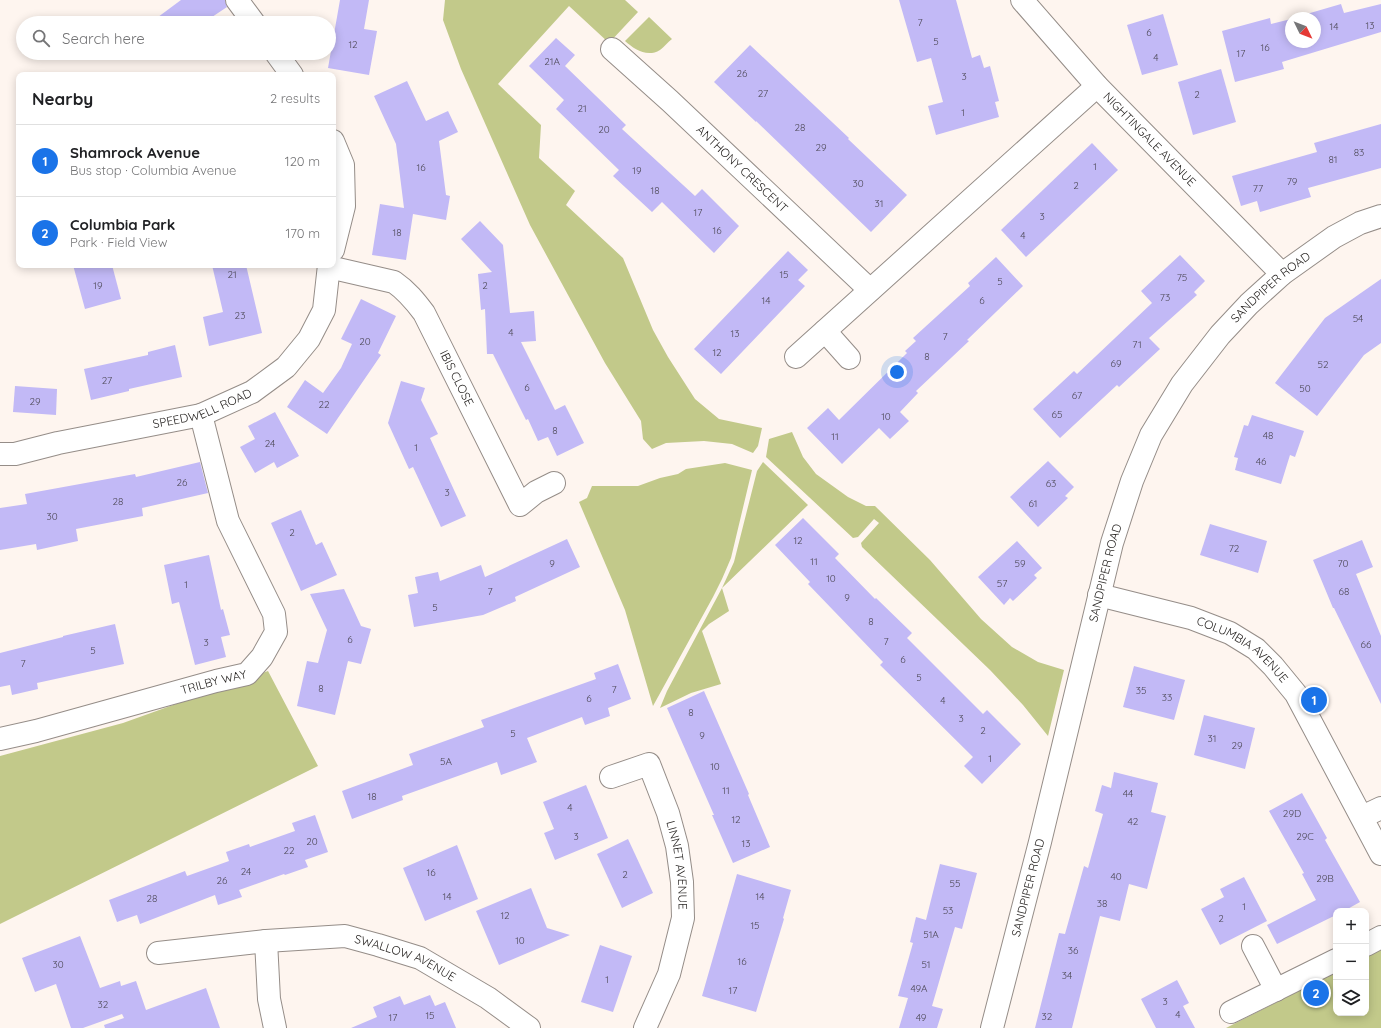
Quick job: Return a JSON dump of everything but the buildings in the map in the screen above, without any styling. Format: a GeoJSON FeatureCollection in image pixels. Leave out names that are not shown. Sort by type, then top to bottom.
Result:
{"type":"FeatureCollection","features":[{"type":"Feature","properties":{"kind":"street"},"geometry":{"type":"LineString","coordinates":[[237,0],[249,16]]}},
{"type":"Feature","properties":{"kind":"street","name":"NIGHTINGALE AVENUE"},"geometry":{"type":"LineString","coordinates":[[1022,0],[1098,86],[1282,274]]}},
{"type":"Feature","properties":{"kind":"street","name":"ANTHONY CRESCENT"},"geometry":{"type":"LineString","coordinates":[[612,49],[670,101],[870,290]]}},
{"type":"Feature","properties":{"kind":"street"},"geometry":{"type":"LineString","coordinates":[[281,60],[290,72]]}},
{"type":"Feature","properties":{"kind":"street"},"geometry":{"type":"LineString","coordinates":[[796,357],[1098,86]]}},
{"type":"Feature","properties":{"kind":"street","name":"SPEEDWELL ROAD"},"geometry":{"type":"LineString","coordinates":[[336,148],[343,164],[344,206],[336,236]]}},
{"type":"Feature","properties":{"kind":"street","name":"SANDPIPER ROAD"},"geometry":{"type":"LineString","coordinates":[[992,1028],[1112,543],[1132,481],[1151,435],[1182,384],[1220,335],[1249,304],[1282,274],[1334,236],[1360,223],[1381,216]]}},
{"type":"Feature","properties":{"kind":"street","name":"IBIS CLOSE"},"geometry":{"type":"LineString","coordinates":[[336,264],[394,282],[411,295],[424,313],[520,505],[536,492],[554,483]]}},
{"type":"Feature","properties":{"kind":"street","name":"SPEEDWELL ROAD"},"geometry":{"type":"LineString","coordinates":[[0,454],[15,454],[58,443],[201,415],[252,392],[286,367],[309,339],[324,310],[328,268]]}},
{"type":"Feature","properties":{"kind":"street"},"geometry":{"type":"LineString","coordinates":[[825,331],[849,358]]}},
{"type":"Feature","properties":{"kind":"street","name":"TRILBY WAY"},"geometry":{"type":"LineString","coordinates":[[0,739],[36,731],[246,674],[262,658],[276,632],[274,614],[228,521],[201,415]]}},
{"type":"Feature","properties":{"kind":"street","name":"COLUMBIA AVENUE"},"geometry":{"type":"LineString","coordinates":[[1099,595],[1191,618],[1230,633],[1256,649],[1273,666],[1296,694],[1372,812],[1381,854]]}},
{"type":"Feature","properties":{"kind":"street","name":"LINNET AVENUE"},"geometry":{"type":"LineString","coordinates":[[611,777],[649,764],[668,813],[677,846],[682,882],[683,918],[678,943],[669,974],[645,1028]]}},
{"type":"Feature","properties":{"kind":"street","name":"SWALLOW AVENUE"},"geometry":{"type":"LineString","coordinates":[[158,953],[266,941],[345,936],[420,958],[488,998],[529,1028]]}},
{"type":"Feature","properties":{"kind":"street"},"geometry":{"type":"LineString","coordinates":[[1368,944],[1381,937]]}},
{"type":"Feature","properties":{"kind":"street"},"geometry":{"type":"LineString","coordinates":[[266,941],[269,999],[276,1028]]}},
{"type":"Feature","properties":{"kind":"street"},"geometry":{"type":"LineString","coordinates":[[1253,946],[1276,990]]}},
{"type":"Feature","properties":{"kind":"street"},"geometry":{"type":"LineString","coordinates":[[1232,1012],[1333,962]]}},
{"type":"Feature","properties":{"kind":"green space"},"geometry":{"type":"Polygon","coordinates":[[[445,0],[625,0],[638,12],[609,43],[569,6],[498,84],[541,125],[539,158],[575,191],[566,205],[623,258],[653,330],[668,357],[695,399],[719,419],[762,428],[758,446],[753,453],[732,444],[704,441],[666,443],[652,449],[643,439],[641,421],[605,363],[530,225],[461,69],[443,20],[445,0]]]}},
{"type":"Feature","properties":{"kind":"green space"},"geometry":{"type":"Polygon","coordinates":[[[649,17],[672,39],[660,50],[646,53],[632,47],[625,41],[649,17]]]}},
{"type":"Feature","properties":{"kind":"green space"},"geometry":{"type":"Polygon","coordinates":[[[792,432],[803,457],[816,474],[848,497],[866,506],[875,506],[930,560],[981,619],[1012,647],[1038,662],[1064,670],[1048,736],[1023,705],[990,670],[862,547],[861,543],[879,523],[874,519],[858,537],[853,538],[766,457],[769,439],[792,432]]]}},
{"type":"Feature","properties":{"kind":"green space"},"geometry":{"type":"Polygon","coordinates":[[[763,462],[808,505],[722,588],[734,562],[757,471],[763,462]]]}},
{"type":"Feature","properties":{"kind":"green space"},"geometry":{"type":"Polygon","coordinates":[[[725,463],[752,470],[731,558],[713,597],[653,706],[625,610],[579,502],[587,498],[592,486],[638,486],[660,478],[678,474],[686,469],[725,463]]]}},
{"type":"Feature","properties":{"kind":"green space"},"geometry":{"type":"Polygon","coordinates":[[[722,588],[729,611],[709,624],[702,631],[721,684],[691,693],[660,708],[667,691],[722,588]]]}},
{"type":"Feature","properties":{"kind":"green space"},"geometry":{"type":"Polygon","coordinates":[[[268,671],[318,766],[0,924],[0,756],[123,723],[268,671]]]}},
{"type":"Feature","properties":{"kind":"green space"},"geometry":{"type":"Polygon","coordinates":[[[1381,949],[1381,1028],[1226,1028],[1333,974],[1333,1016],[1369,1016],[1369,955],[1381,949]]]}},
{"type":"Feature","properties":{"kind":"place","name":"Shamrock Avenue"},"geometry":{"type":"Point","coordinates":[1314,700]}},
{"type":"Feature","properties":{"kind":"place","name":"Columbia Park"},"geometry":{"type":"Point","coordinates":[1316,993]}}]}
